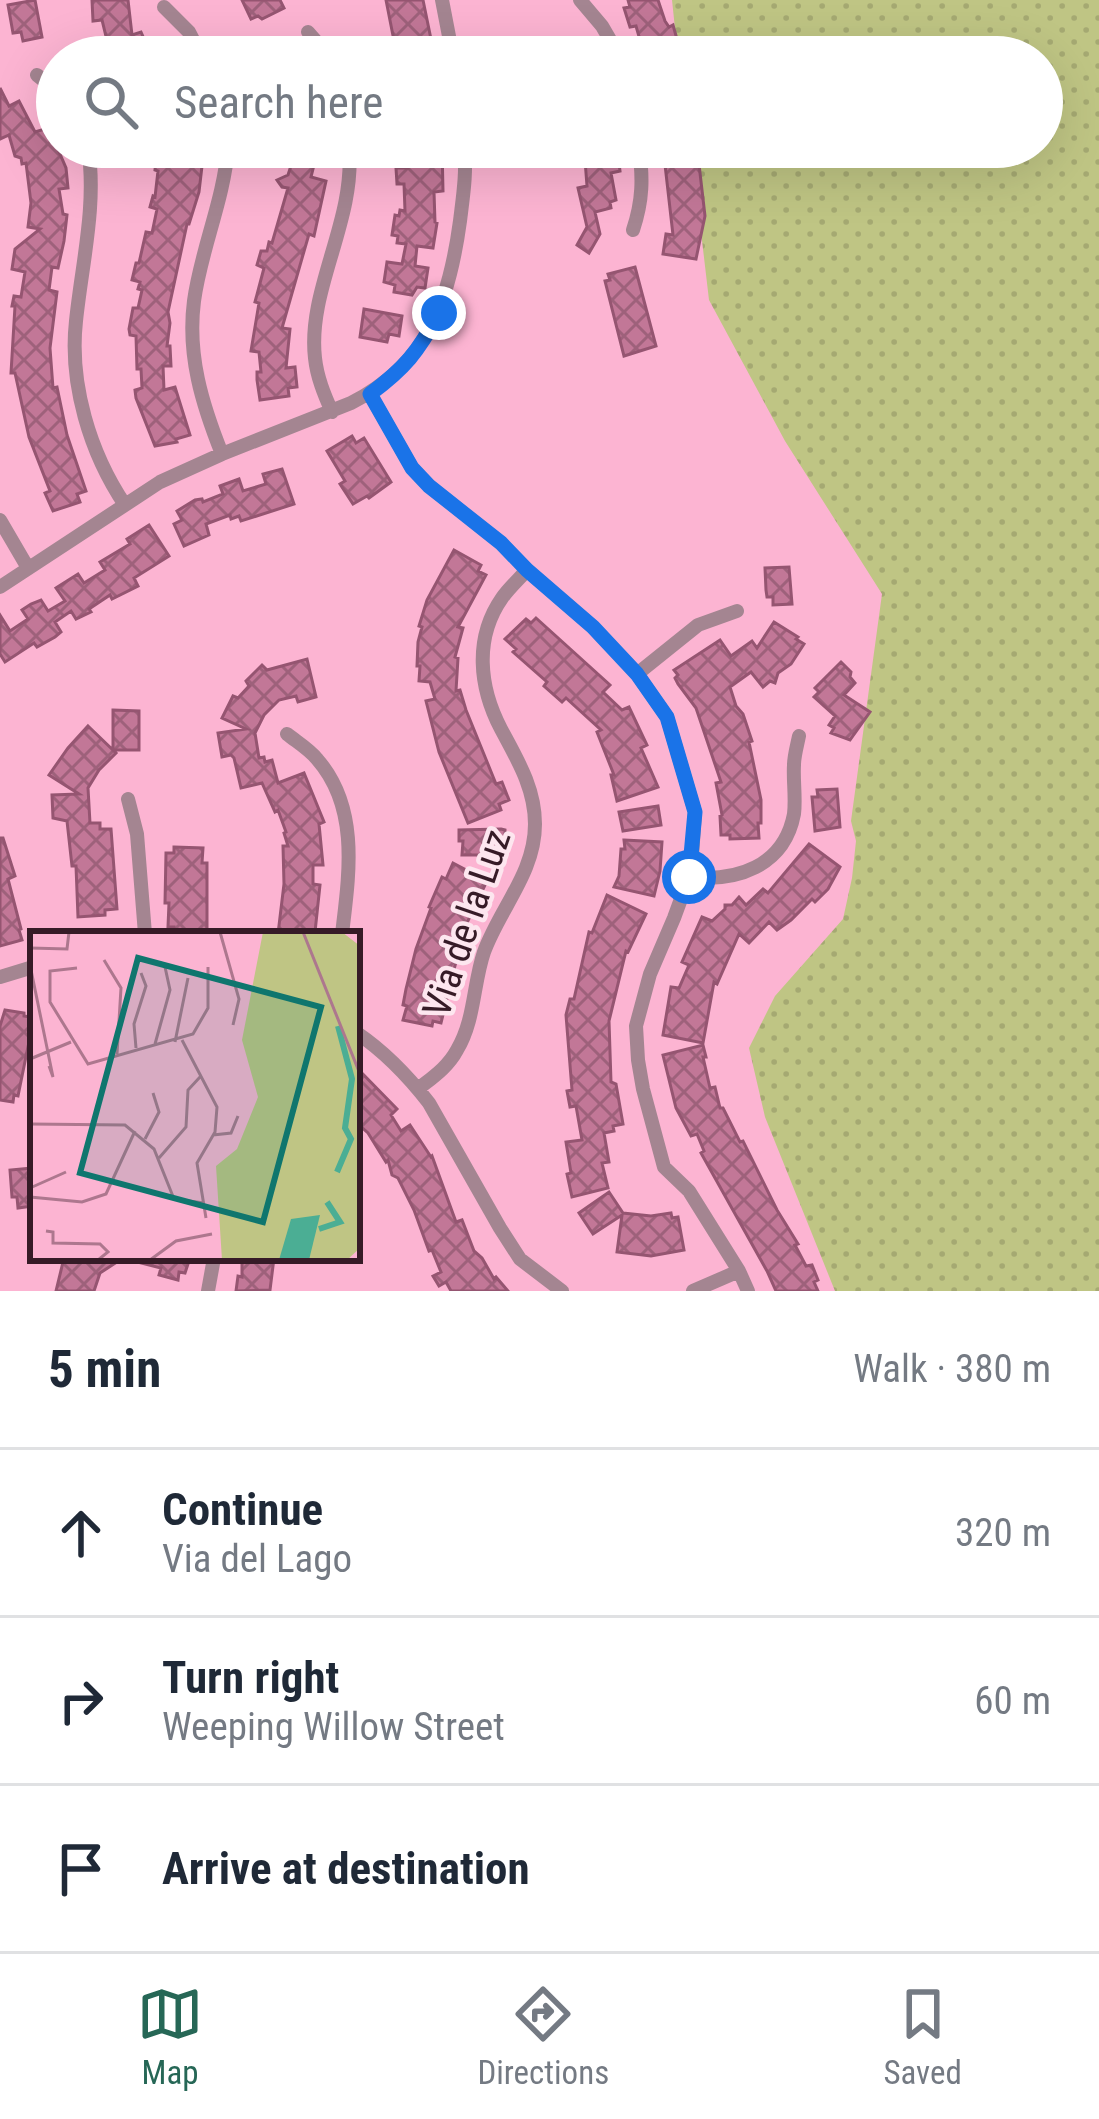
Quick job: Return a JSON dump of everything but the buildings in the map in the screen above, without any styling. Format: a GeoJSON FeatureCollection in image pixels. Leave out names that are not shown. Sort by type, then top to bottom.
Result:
{"type":"FeatureCollection","features":[{"type":"Feature","properties":{"kind":"street"},"geometry":{"type":"LineString","coordinates":[[442,0],[449,36]]}},
{"type":"Feature","properties":{"kind":"street"},"geometry":{"type":"LineString","coordinates":[[580,0],[608,36]]}},
{"type":"Feature","properties":{"kind":"street"},"geometry":{"type":"LineString","coordinates":[[164,7],[191,36]]}},
{"type":"Feature","properties":{"kind":"street"},"geometry":{"type":"LineString","coordinates":[[308,32],[312,36]]}},
{"type":"Feature","properties":{"kind":"street"},"geometry":{"type":"LineString","coordinates":[[90,168],[92,194],[75,324],[76,371],[91,437],[125,505]]}},
{"type":"Feature","properties":{"kind":"street"},"geometry":{"type":"LineString","coordinates":[[222,454],[203,407],[192,326],[194,298],[225,168]]}},
{"type":"Feature","properties":{"kind":"street"},"geometry":{"type":"LineString","coordinates":[[332,412],[320,385],[314,337],[348,200],[349,168]]}},
{"type":"Feature","properties":{"kind":"street"},"geometry":{"type":"LineString","coordinates":[[0,587],[160,482],[332,412],[370,394],[402,370],[439,313],[457,245],[466,168]]}},
{"type":"Feature","properties":{"kind":"street"},"geometry":{"type":"LineString","coordinates":[[633,230],[644,182],[642,168]]}},
{"type":"Feature","properties":{"kind":"street"},"geometry":{"type":"LineString","coordinates":[[370,394],[412,468],[593,627],[637,674],[667,717],[695,812],[689,877],[650,974],[636,1026],[638,1060],[664,1167],[689,1191],[748,1291]]}},
{"type":"Feature","properties":{"kind":"street"},"geometry":{"type":"LineString","coordinates":[[0,520],[28,568]]}},
{"type":"Feature","properties":{"kind":"street","name":"Via de la Luz"},"geometry":{"type":"LineString","coordinates":[[418,1089],[442,1070],[464,1037],[484,952],[525,873],[535,824],[526,775],[498,724],[480,664],[487,627],[501,598],[527,570]]}},
{"type":"Feature","properties":{"kind":"street"},"geometry":{"type":"LineString","coordinates":[[637,674],[698,625],[737,611]]}},
{"type":"Feature","properties":{"kind":"street"},"geometry":{"type":"LineString","coordinates":[[287,734],[316,757],[345,814],[349,876],[341,931]]}},
{"type":"Feature","properties":{"kind":"street"},"geometry":{"type":"LineString","coordinates":[[689,877],[734,877],[756,867],[783,842],[794,814],[799,736]]}},
{"type":"Feature","properties":{"kind":"street"},"geometry":{"type":"LineString","coordinates":[[128,799],[137,834],[145,931]]}},
{"type":"Feature","properties":{"kind":"street"},"geometry":{"type":"LineString","coordinates":[[0,977],[30,968]]}},
{"type":"Feature","properties":{"kind":"street"},"geometry":{"type":"LineString","coordinates":[[360,1035],[429,1103],[520,1259],[562,1291]]}},
{"type":"Feature","properties":{"kind":"street"},"geometry":{"type":"LineString","coordinates":[[208,1291],[213,1261]]}},
{"type":"Feature","properties":{"kind":"street"},"geometry":{"type":"LineString","coordinates":[[693,1291],[739,1270]]}},
{"type":"Feature","properties":{"kind":"green space"},"geometry":{"type":"Polygon","coordinates":[[[672,0],[1099,0],[1099,1291],[835,1291],[765,1117],[749,1048],[775,996],[843,919],[852,878],[856,841],[851,821],[882,594],[785,441],[709,300],[693,168],[1063,168],[1063,36],[676,36],[672,0]]]}},
{"type":"Feature","properties":{"kind":"route"},"geometry":{"type":"LineString","coordinates":[[439,313],[402,370],[370,394],[412,468],[593,627],[637,674],[667,717],[695,812],[689,877]]}}]}
